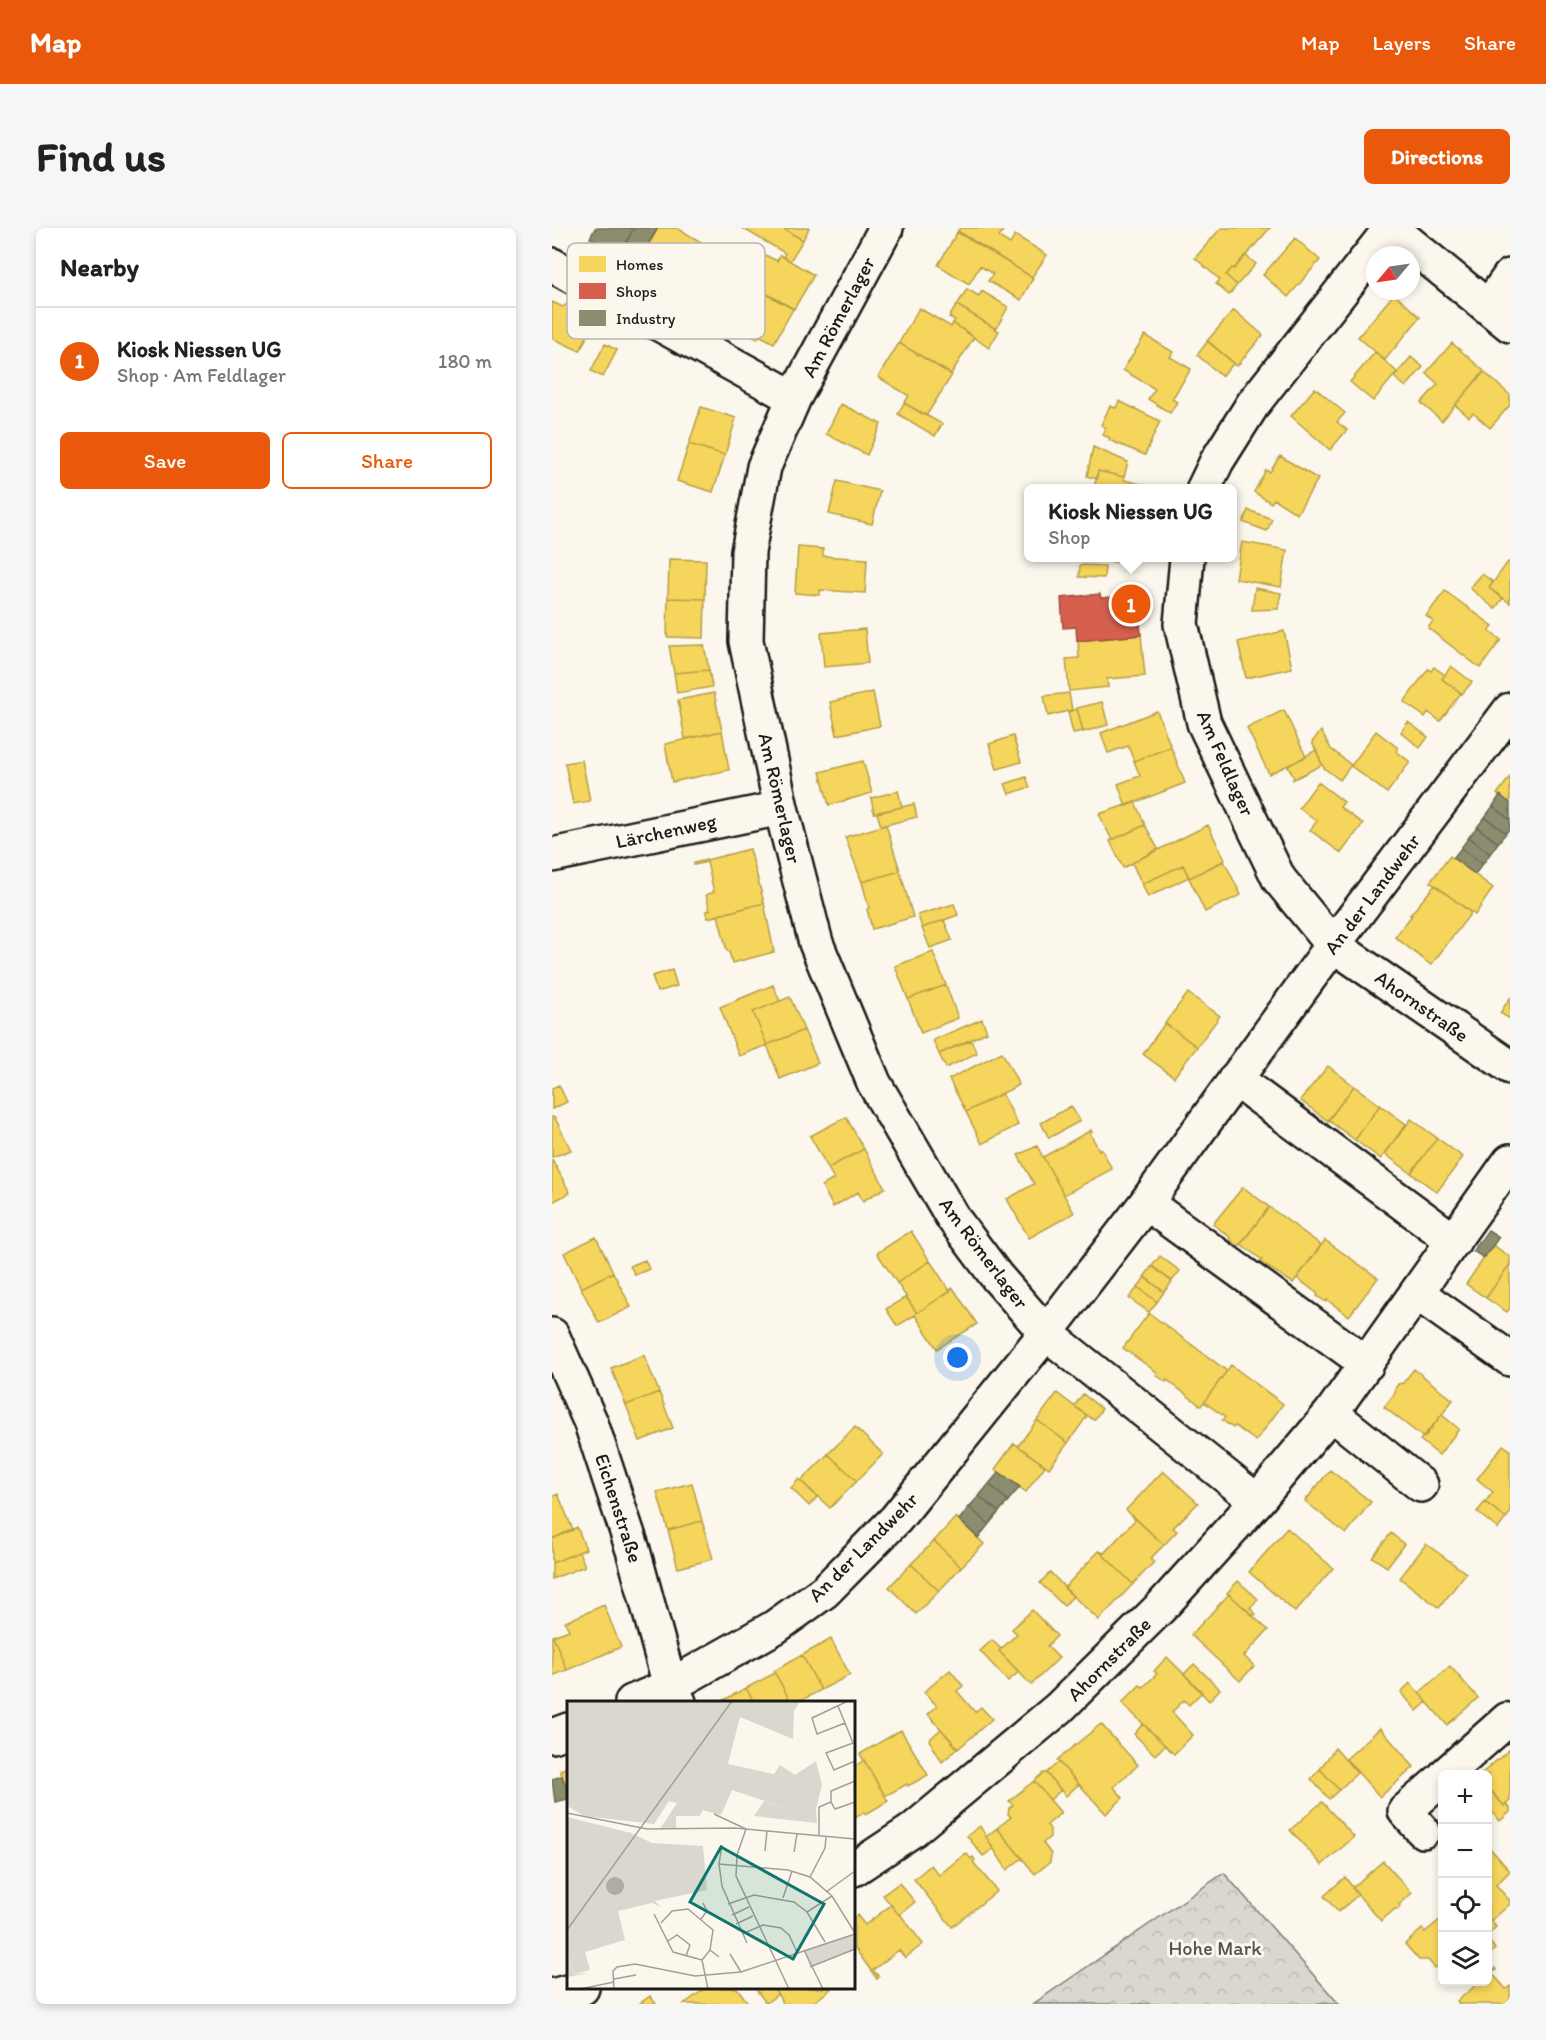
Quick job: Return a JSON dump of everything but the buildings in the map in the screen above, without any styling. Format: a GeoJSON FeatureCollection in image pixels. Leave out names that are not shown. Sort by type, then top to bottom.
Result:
{"type":"FeatureCollection","features":[{"type":"Feature","properties":{"kind":"street","name":"Am Römerlager"},"geometry":{"type":"LineString","coordinates":[[886,228],[794,398],[764,467],[748,552],[746,641],[781,808],[816,943],[874,1083],[953,1218],[997,1277],[1046,1333]]}},
{"type":"Feature","properties":{"kind":"street"},"geometry":{"type":"LineString","coordinates":[[1206,484],[1216,461],[1253,404],[1391,228],[1499,316],[1510,276]]}},
{"type":"Feature","properties":{"kind":"street"},"geometry":{"type":"LineString","coordinates":[[552,265],[567,273]]}},
{"type":"Feature","properties":{"kind":"street"},"geometry":{"type":"LineString","coordinates":[[687,339],[794,398]]}},
{"type":"Feature","properties":{"kind":"street","name":"Am Feldlager"},"geometry":{"type":"LineString","coordinates":[[1187,562],[1181,624],[1204,723],[1279,879],[1333,945]]}},
{"type":"Feature","properties":{"kind":"street","name":"An der Landwehr"},"geometry":{"type":"LineString","coordinates":[[637,1701],[675,1694],[775,1627],[825,1591],[896,1519],[1046,1333],[1146,1203],[1333,945],[1510,710]]}},
{"type":"Feature","properties":{"kind":"street","name":"Lärchenweg"},"geometry":{"type":"LineString","coordinates":[[552,855],[781,808]]}},
{"type":"Feature","properties":{"kind":"street","name":"Ahornstraße"},"geometry":{"type":"LineString","coordinates":[[1333,945],[1510,1067]]}},
{"type":"Feature","properties":{"kind":"street"},"geometry":{"type":"LineString","coordinates":[[1235,1079],[1455,1241]]}},
{"type":"Feature","properties":{"kind":"street","name":"Ahornstraße"},"geometry":{"type":"LineString","coordinates":[[855,1868],[914,1830],[1059,1708],[1161,1607],[1257,1501],[1331,1413],[1508,1171]]}},
{"type":"Feature","properties":{"kind":"street"},"geometry":{"type":"LineString","coordinates":[[1146,1203],[1367,1364]]}},
{"type":"Feature","properties":{"kind":"street"},"geometry":{"type":"LineString","coordinates":[[1417,1293],[1510,1359]]}},
{"type":"Feature","properties":{"kind":"street"},"geometry":{"type":"LineString","coordinates":[[1046,1333],[1257,1501]]}},
{"type":"Feature","properties":{"kind":"street","name":"Eichenstraße"},"geometry":{"type":"LineString","coordinates":[[552,1335],[594,1434],[633,1550],[675,1694]]}},
{"type":"Feature","properties":{"kind":"street"},"geometry":{"type":"LineString","coordinates":[[1331,1413],[1421,1485]]}},
{"type":"Feature","properties":{"kind":"street"},"geometry":{"type":"LineString","coordinates":[[1451,1770],[1507,1720],[1510,1721]]}},
{"type":"Feature","properties":{"kind":"street"},"geometry":{"type":"LineString","coordinates":[[552,1736],[567,1730]]}},
{"type":"Feature","properties":{"kind":"street"},"geometry":{"type":"LineString","coordinates":[[1423,1831],[1405,1811],[1438,1782]]}},
{"type":"Feature","properties":{"kind":"street"},"geometry":{"type":"LineString","coordinates":[[552,1996],[578,1989]]}},
{"type":"Feature","properties":{"kind":"green space","name":"Hohe Mark"},"geometry":{"type":"Polygon","coordinates":[[[1224,1873],[1339,2004],[1033,2004],[1224,1873]]]}},
{"type":"Feature","properties":{"kind":"place","name":"Kiosk Niessen UG"},"geometry":{"type":"Point","coordinates":[1131,604]}}]}
